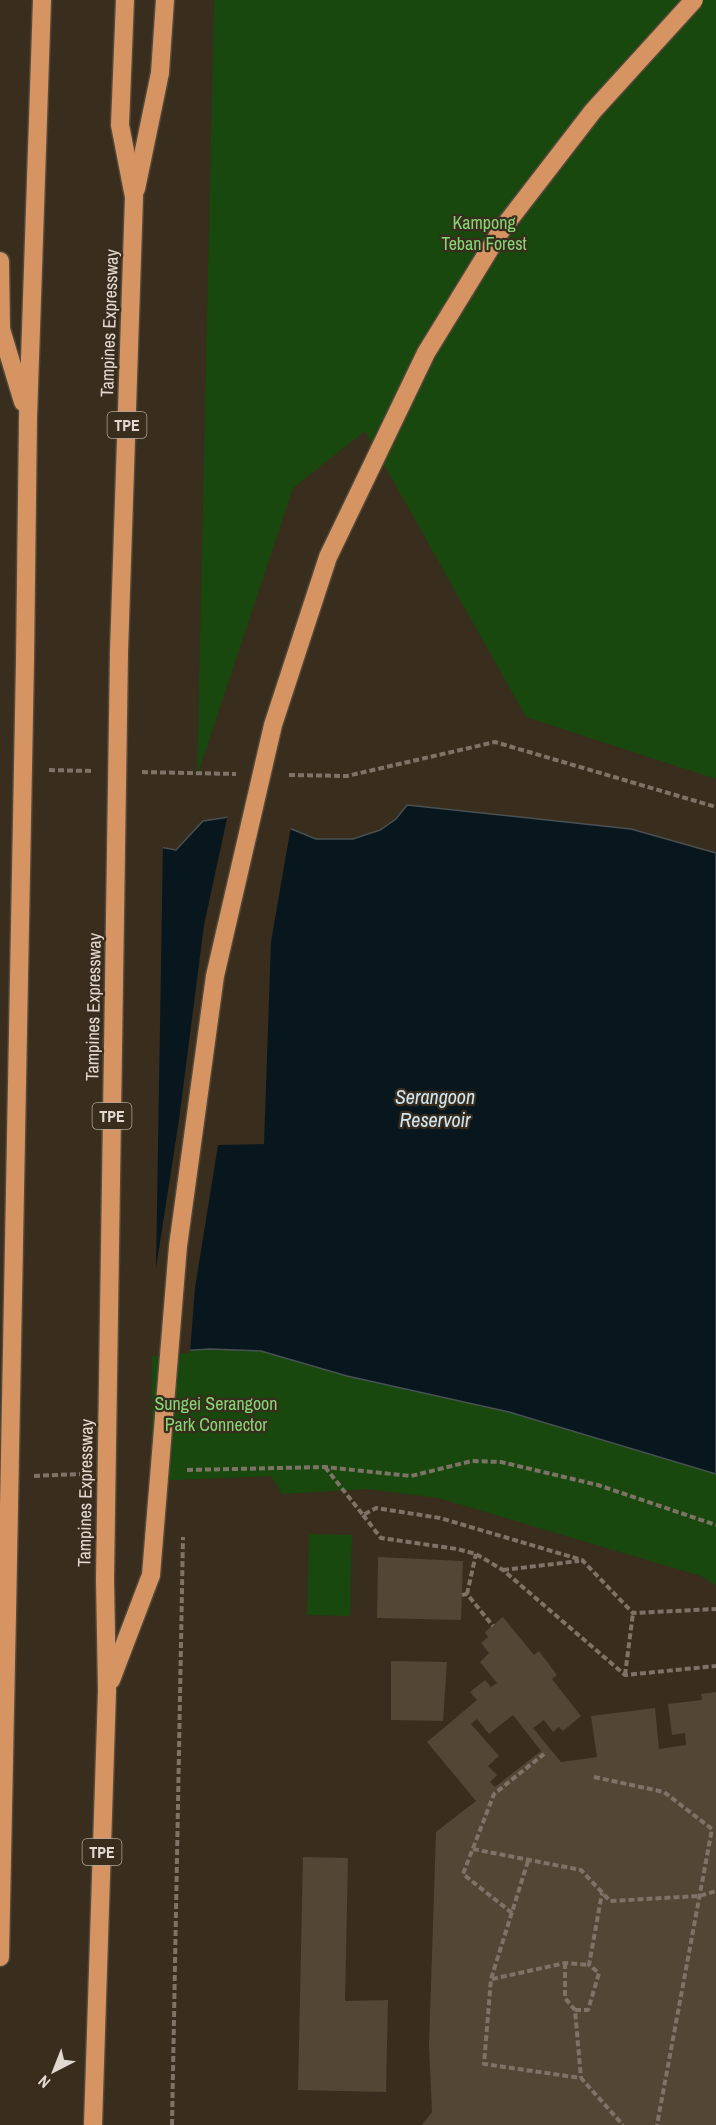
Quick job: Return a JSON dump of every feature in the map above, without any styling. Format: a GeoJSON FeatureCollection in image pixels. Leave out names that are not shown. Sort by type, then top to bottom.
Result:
{"type":"FeatureCollection","features":[{"type":"Feature","properties":{"kind":"highway"},"geometry":{"type":"LineString","coordinates":[[0,1957],[26,661],[28,418],[42,0]]}},
{"type":"Feature","properties":{"kind":"highway","name":"Tampines Expressway"},"geometry":{"type":"LineString","coordinates":[[93,2125],[107,1691],[105,1579],[119,652],[134,197],[120,125],[125,0]]}},
{"type":"Feature","properties":{"kind":"highway"},"geometry":{"type":"LineString","coordinates":[[134,197],[160,73],[165,0]]}},
{"type":"Feature","properties":{"kind":"highway"},"geometry":{"type":"LineString","coordinates":[[107,1691],[151,1575],[178,1246],[215,976],[273,725],[328,557],[426,353],[502,229],[593,111],[694,0]]}},
{"type":"Feature","properties":{"kind":"highway"},"geometry":{"type":"LineString","coordinates":[[0,261],[1,329],[28,418]]}},
{"type":"Feature","properties":{"kind":"path"},"geometry":{"type":"LineString","coordinates":[[287,775],[347,776],[495,742],[716,807]]}},
{"type":"Feature","properties":{"kind":"path"},"geometry":{"type":"LineString","coordinates":[[48,770],[96,771]]}},
{"type":"Feature","properties":{"kind":"path"},"geometry":{"type":"LineString","coordinates":[[132,771],[240,774]]}},
{"type":"Feature","properties":{"kind":"path"},"geometry":{"type":"LineString","coordinates":[[184,1470],[325,1467],[411,1476],[472,1461],[501,1462],[598,1485],[716,1525]]}},
{"type":"Feature","properties":{"kind":"path"},"geometry":{"type":"LineString","coordinates":[[325,1467],[381,1538],[458,1549],[476,1554],[504,1570],[625,1675],[716,1666]]}},
{"type":"Feature","properties":{"kind":"path"},"geometry":{"type":"LineString","coordinates":[[23,1476],[81,1474]]}},
{"type":"Feature","properties":{"kind":"path"},"geometry":{"type":"LineString","coordinates":[[363,1515],[376,1508],[440,1518],[582,1560],[633,1613],[716,1609]]}},
{"type":"Feature","properties":{"kind":"path"},"geometry":{"type":"LineString","coordinates":[[172,2125],[183,1530]]}},
{"type":"Feature","properties":{"kind":"path"},"geometry":{"type":"LineString","coordinates":[[476,1554],[464,1594],[493,1626]]}},
{"type":"Feature","properties":{"kind":"path"},"geometry":{"type":"LineString","coordinates":[[504,1570],[582,1560]]}},
{"type":"Feature","properties":{"kind":"path"},"geometry":{"type":"LineString","coordinates":[[625,1675],[633,1613]]}},
{"type":"Feature","properties":{"kind":"path"},"geometry":{"type":"LineString","coordinates":[[512,1914],[463,1874],[495,1794],[544,1754]]}},
{"type":"Feature","properties":{"kind":"path"},"geometry":{"type":"LineString","coordinates":[[594,1777],[664,1792],[712,1829],[657,2125]]}},
{"type":"Feature","properties":{"kind":"path"},"geometry":{"type":"LineString","coordinates":[[472,1850],[581,1870],[610,1901],[699,1896],[716,1891]]}},
{"type":"Feature","properties":{"kind":"path"},"geometry":{"type":"LineString","coordinates":[[528,1861],[491,1979],[484,2064],[581,2078]]}},
{"type":"Feature","properties":{"kind":"path"},"geometry":{"type":"LineString","coordinates":[[589,1965],[602,1893]]}},
{"type":"Feature","properties":{"kind":"path"},"geometry":{"type":"LineString","coordinates":[[491,1979],[566,1963],[589,1965],[599,1973],[588,2010],[575,2010]]}},
{"type":"Feature","properties":{"kind":"path"},"geometry":{"type":"LineString","coordinates":[[566,1963],[565,1998],[575,2010],[581,2078],[623,2125]]}},
{"type":"Feature","properties":{"kind":"green space","name":"Kampong Teban Forest"},"geometry":{"type":"Polygon","coordinates":[[[214,0],[716,0],[716,779],[526,717],[365,431],[293,488],[197,776],[214,0]]]}},
{"type":"Feature","properties":{"kind":"green space","name":"Sungei Serangoon Park Connector"},"geometry":{"type":"Polygon","coordinates":[[[210,1349],[261,1351],[347,1376],[509,1412],[716,1474],[716,1585],[701,1576],[438,1498],[367,1489],[282,1494],[271,1476],[151,1481],[152,1353],[210,1349]]]}},
{"type":"Feature","properties":{"kind":"green space"},"geometry":{"type":"Polygon","coordinates":[[[309,1534],[352,1535],[350,1616],[307,1615],[309,1534]]]}},
{"type":"Feature","properties":{"kind":"water","name":"Serangoon Reservoir"},"geometry":{"type":"Polygon","coordinates":[[[407,805],[631,829],[716,853],[716,1474],[509,1412],[347,1376],[261,1351],[210,1349],[163,1352],[0,818],[176,850],[203,821],[229,817],[289,828],[316,839],[353,839],[380,830],[396,819],[407,805]]]}},
{"type":"Feature","properties":{"kind":"pier"},"geometry":{"type":"Polygon","coordinates":[[[228,814],[274,815],[291,826],[271,942],[264,1144],[218,1145],[195,1288],[190,1353],[130,1358],[0,1379],[0,815],[163,844],[156,1268],[179,1120],[204,925],[228,814]]]}},
{"type":"Feature","properties":{"kind":"building"},"geometry":{"type":"Polygon","coordinates":[[[378,1557],[463,1561],[461,1620],[377,1618],[378,1557]]]}},
{"type":"Feature","properties":{"kind":"building"},"geometry":{"type":"Polygon","coordinates":[[[503,1617],[534,1655],[539,1651],[557,1675],[552,1679],[581,1716],[563,1731],[559,1727],[553,1732],[544,1720],[533,1728],[561,1762],[597,1757],[591,1716],[655,1708],[659,1749],[686,1745],[685,1733],[672,1735],[668,1704],[702,1700],[701,1694],[716,1692],[716,2125],[422,2125],[432,2112],[429,2045],[436,1832],[476,1801],[427,1742],[477,1700],[470,1692],[485,1680],[491,1687],[497,1683],[480,1662],[489,1653],[481,1643],[488,1637],[485,1632],[503,1617]],[[513,1715],[489,1734],[477,1719],[471,1724],[499,1756],[488,1766],[497,1775],[490,1782],[495,1787],[541,1751],[513,1715]]]}},
{"type":"Feature","properties":{"kind":"building"},"geometry":{"type":"Polygon","coordinates":[[[391,1661],[447,1662],[443,1721],[391,1720],[391,1661]]]}},
{"type":"Feature","properties":{"kind":"building"},"geometry":{"type":"Polygon","coordinates":[[[303,1857],[348,1858],[345,2001],[388,2000],[386,2092],[298,2090],[303,1857]]]}}]}
